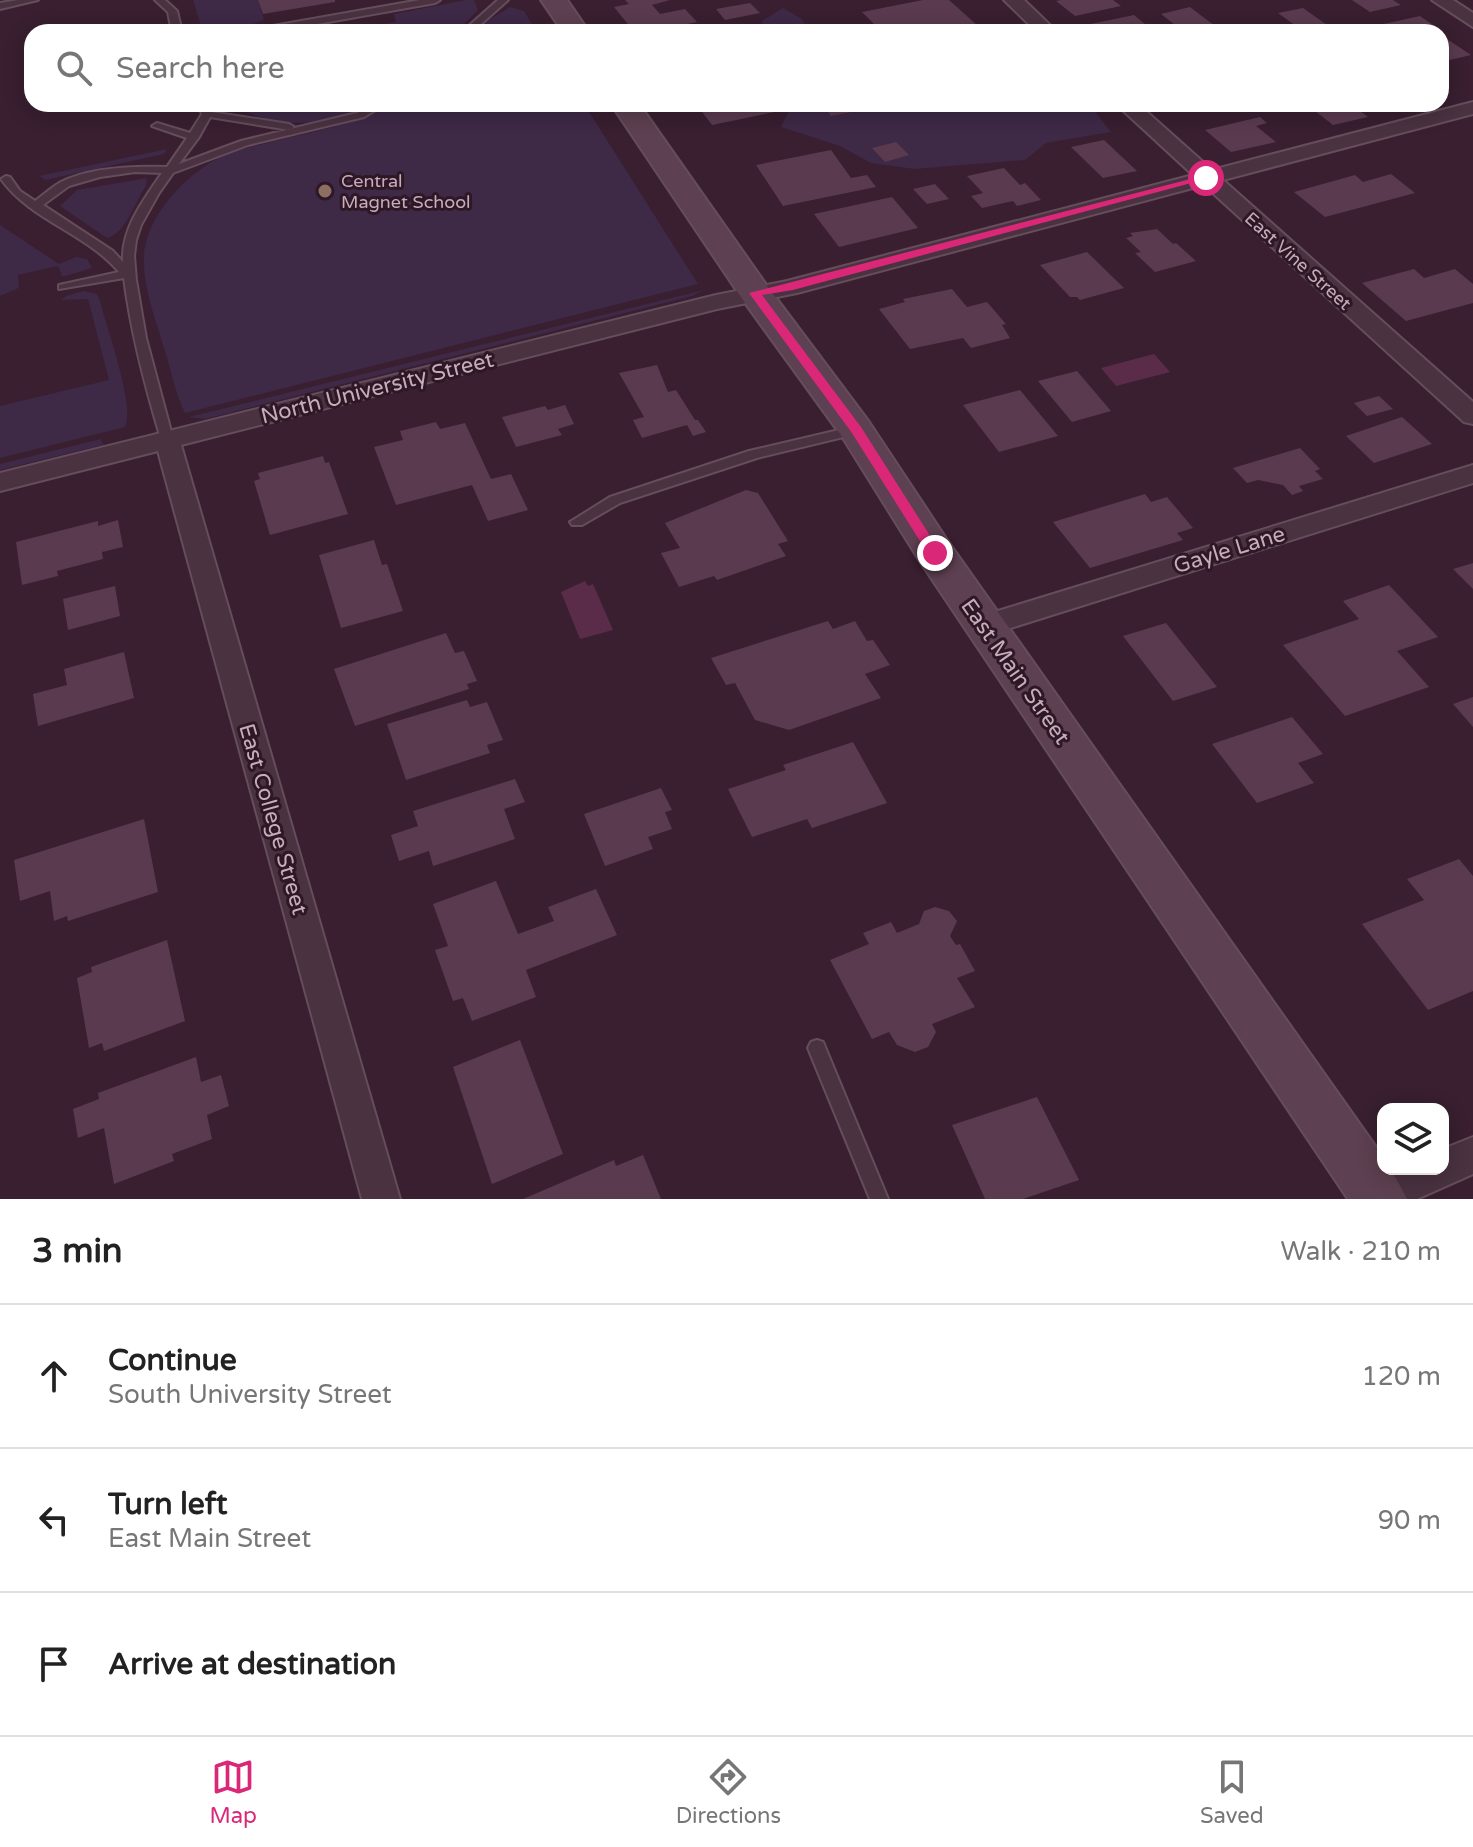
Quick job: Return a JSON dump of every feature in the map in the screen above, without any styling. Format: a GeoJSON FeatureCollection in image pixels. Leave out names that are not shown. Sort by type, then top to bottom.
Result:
{"type":"FeatureCollection","features":[{"type":"Feature","properties":{"kind":"street"},"geometry":{"type":"LineString","coordinates":[[554,0],[570,24]]}},
{"type":"Feature","properties":{"kind":"street"},"geometry":{"type":"LineString","coordinates":[[1013,0],[1039,24]]}},
{"type":"Feature","properties":{"kind":"street"},"geometry":{"type":"LineString","coordinates":[[1441,0],[1473,21]]}},
{"type":"Feature","properties":{"kind":"street","name":"North University Street"},"geometry":{"type":"LineString","coordinates":[[0,482],[755,293],[789,288],[1473,108]]}},
{"type":"Feature","properties":{"kind":"street","name":"East Main Street"},"geometry":{"type":"LineString","coordinates":[[631,112],[755,293],[856,430],[935,553],[1377,1198]]}},
{"type":"Feature","properties":{"kind":"street","name":"East Vine Street"},"geometry":{"type":"LineString","coordinates":[[1135,112],[1473,416]]}},
{"type":"Feature","properties":{"kind":"street","name":"East College Street"},"geometry":{"type":"LineString","coordinates":[[167,439],[381,1199]]}},
{"type":"Feature","properties":{"kind":"street","name":"Gayle Lane"},"geometry":{"type":"LineString","coordinates":[[985,625],[1473,474]]}},
{"type":"Feature","properties":{"kind":"street"},"geometry":{"type":"LineString","coordinates":[[1449,1166],[1473,1155]]}},
{"type":"Feature","properties":{"kind":"street"},"geometry":{"type":"LineString","coordinates":[[1377,1198],[1429,1175]]}},
{"type":"Feature","properties":{"kind":"lane"},"geometry":{"type":"LineString","coordinates":[[0,6],[33,0]]}},
{"type":"Feature","properties":{"kind":"lane"},"geometry":{"type":"LineString","coordinates":[[160,0],[172,11],[175,24]]}},
{"type":"Feature","properties":{"kind":"lane"},"geometry":{"type":"LineString","coordinates":[[301,24],[435,0]]}},
{"type":"Feature","properties":{"kind":"lane"},"geometry":{"type":"LineString","coordinates":[[476,24],[503,0]]}},
{"type":"Feature","properties":{"kind":"lane"},"geometry":{"type":"LineString","coordinates":[[167,439],[127,274],[129,241],[148,205],[194,137],[204,112]]}},
{"type":"Feature","properties":{"kind":"lane"},"geometry":{"type":"LineString","coordinates":[[216,112],[267,126],[318,127]]}},
{"type":"Feature","properties":{"kind":"lane"},"geometry":{"type":"LineString","coordinates":[[35,206],[65,184],[99,174],[135,169],[173,170],[245,143],[318,127],[365,112]]}},
{"type":"Feature","properties":{"kind":"lane"},"geometry":{"type":"LineString","coordinates":[[157,126],[194,137]]}},
{"type":"Feature","properties":{"kind":"lane"},"geometry":{"type":"LineString","coordinates":[[6,179],[16,193],[109,253],[127,274]]}},
{"type":"Feature","properties":{"kind":"lane"},"geometry":{"type":"LineString","coordinates":[[0,197],[16,193]]}},
{"type":"Feature","properties":{"kind":"lane"},"geometry":{"type":"LineString","coordinates":[[63,287],[127,274]]}},
{"type":"Feature","properties":{"kind":"lane"},"geometry":{"type":"LineString","coordinates":[[577,522],[615,500],[754,454],[856,430]]}},
{"type":"Feature","properties":{"kind":"lane"},"geometry":{"type":"LineString","coordinates":[[817,1048],[879,1199]]}},
{"type":"Feature","properties":{"kind":"shaded area"},"geometry":{"type":"Polygon","coordinates":[[[193,0],[258,0],[264,20],[253,24],[200,24],[193,0]]]}},
{"type":"Feature","properties":{"kind":"shaded area"},"geometry":{"type":"Polygon","coordinates":[[[466,0],[474,0],[478,10],[464,24],[384,24],[396,22],[394,14],[466,0]]]}},
{"type":"Feature","properties":{"kind":"shaded area"},"geometry":{"type":"Polygon","coordinates":[[[510,7],[524,11],[532,24],[483,24],[510,7]]]}},
{"type":"Feature","properties":{"kind":"shaded area"},"geometry":{"type":"Polygon","coordinates":[[[783,8],[802,19],[805,24],[762,24],[762,21],[783,8]]]}},
{"type":"Feature","properties":{"kind":"shaded area"},"geometry":{"type":"Polygon","coordinates":[[[248,112],[354,112],[337,118],[301,123],[265,118],[248,112]]]}},
{"type":"Feature","properties":{"kind":"shaded area"},"geometry":{"type":"Polygon","coordinates":[[[589,112],[698,284],[185,413],[151,304],[144,270],[146,242],[162,209],[188,180],[219,158],[373,113],[589,112]]]}},
{"type":"Feature","properties":{"kind":"shaded area"},"geometry":{"type":"Polygon","coordinates":[[[1095,112],[1111,132],[1046,143],[1025,160],[914,169],[871,163],[840,146],[781,127],[788,113],[1095,112]]]}},
{"type":"Feature","properties":{"kind":"shaded area"},"geometry":{"type":"Polygon","coordinates":[[[167,149],[164,154],[46,180],[39,176],[167,149]]]}},
{"type":"Feature","properties":{"kind":"shaded area"},"geometry":{"type":"Polygon","coordinates":[[[147,178],[146,186],[125,224],[107,238],[60,206],[77,190],[147,178]]]}},
{"type":"Feature","properties":{"kind":"shaded area"},"geometry":{"type":"Polygon","coordinates":[[[0,225],[59,264],[76,257],[87,259],[92,268],[66,276],[62,276],[58,266],[18,275],[19,288],[0,296],[0,225]]]}},
{"type":"Feature","properties":{"kind":"shaded area"},"geometry":{"type":"Polygon","coordinates":[[[704,290],[692,296],[205,419],[189,417],[704,290]]]}},
{"type":"Feature","properties":{"kind":"shaded area"},"geometry":{"type":"Polygon","coordinates":[[[83,291],[97,294],[100,301],[124,385],[127,402],[125,427],[0,458],[0,406],[109,380],[88,299],[61,300],[83,291]]]}},
{"type":"Feature","properties":{"kind":"shaded area"},"geometry":{"type":"Polygon","coordinates":[[[1154,354],[1170,372],[1116,386],[1101,368],[1154,354]]]}},
{"type":"Feature","properties":{"kind":"shaded area"},"geometry":{"type":"Polygon","coordinates":[[[101,439],[103,445],[0,470],[0,464],[101,439]]]}},
{"type":"Feature","properties":{"kind":"shaded area"},"geometry":{"type":"Polygon","coordinates":[[[585,581],[588,586],[593,584],[613,630],[580,639],[561,592],[585,581]]]}},
{"type":"Feature","properties":{"kind":"building"},"geometry":{"type":"Polygon","coordinates":[[[258,0],[335,0],[335,2],[263,14],[258,0]]]}},
{"type":"Feature","properties":{"kind":"building"},"geometry":{"type":"Polygon","coordinates":[[[625,0],[670,0],[652,5],[660,14],[685,9],[697,22],[628,24],[614,7],[629,4],[625,0]]]}},
{"type":"Feature","properties":{"kind":"building"},"geometry":{"type":"Polygon","coordinates":[[[923,0],[949,0],[976,24],[874,24],[862,12],[923,0]]]}},
{"type":"Feature","properties":{"kind":"building"},"geometry":{"type":"Polygon","coordinates":[[[1113,0],[1121,6],[1075,16],[1056,1],[1113,0]]]}},
{"type":"Feature","properties":{"kind":"building"},"geometry":{"type":"Polygon","coordinates":[[[1352,0],[1393,0],[1401,5],[1370,12],[1352,0]]]}},
{"type":"Feature","properties":{"kind":"building"},"geometry":{"type":"Polygon","coordinates":[[[750,3],[760,13],[725,20],[716,9],[750,3]]]}},
{"type":"Feature","properties":{"kind":"building"},"geometry":{"type":"Polygon","coordinates":[[[1190,7],[1212,24],[1174,24],[1161,14],[1190,7]]]}},
{"type":"Feature","properties":{"kind":"building"},"geometry":{"type":"Polygon","coordinates":[[[1303,8],[1326,24],[1293,24],[1278,13],[1303,8]]]}},
{"type":"Feature","properties":{"kind":"building"},"geometry":{"type":"Polygon","coordinates":[[[1134,15],[1145,24],[1090,24],[1134,15]]]}},
{"type":"Feature","properties":{"kind":"building"},"geometry":{"type":"Polygon","coordinates":[[[1420,16],[1432,24],[1384,24],[1420,16]]]}},
{"type":"Feature","properties":{"kind":"building"},"geometry":{"type":"Polygon","coordinates":[[[1449,40],[1471,55],[1449,60],[1449,40]]]}},
{"type":"Feature","properties":{"kind":"building"},"geometry":{"type":"Polygon","coordinates":[[[702,112],[774,112],[712,125],[702,112]]]}},
{"type":"Feature","properties":{"kind":"building"},"geometry":{"type":"Polygon","coordinates":[[[828,112],[851,112],[831,116],[828,112]]]}},
{"type":"Feature","properties":{"kind":"building"},"geometry":{"type":"Polygon","coordinates":[[[1316,112],[1361,112],[1368,117],[1333,125],[1316,112]]]}},
{"type":"Feature","properties":{"kind":"building"},"geometry":{"type":"Polygon","coordinates":[[[1260,117],[1267,123],[1256,126],[1276,142],[1231,152],[1205,130],[1260,117]]]}},
{"type":"Feature","properties":{"kind":"building"},"geometry":{"type":"Polygon","coordinates":[[[1104,140],[1137,171],[1103,178],[1071,147],[1104,140]]]}},
{"type":"Feature","properties":{"kind":"building"},"geometry":{"type":"Polygon","coordinates":[[[896,142],[909,155],[885,162],[872,148],[896,142]]]}},
{"type":"Feature","properties":{"kind":"building"},"geometry":{"type":"Polygon","coordinates":[[[831,150],[851,178],[867,175],[876,187],[783,206],[756,165],[831,150]]]}},
{"type":"Feature","properties":{"kind":"building"},"geometry":{"type":"Polygon","coordinates":[[[1004,168],[1041,200],[1017,206],[1013,201],[982,208],[971,196],[983,193],[967,176],[1004,168]]]}},
{"type":"Feature","properties":{"kind":"building"},"geometry":{"type":"Polygon","coordinates":[[[1391,174],[1415,193],[1325,217],[1294,192],[1355,175],[1363,182],[1391,174]]]}},
{"type":"Feature","properties":{"kind":"building"},"geometry":{"type":"Polygon","coordinates":[[[935,184],[949,199],[927,204],[913,189],[935,184]]]}},
{"type":"Feature","properties":{"kind":"building"},"geometry":{"type":"Polygon","coordinates":[[[892,197],[918,228],[839,247],[814,214],[892,197]]]}},
{"type":"Feature","properties":{"kind":"building"},"geometry":{"type":"Polygon","coordinates":[[[1157,229],[1196,261],[1155,272],[1135,253],[1141,252],[1126,238],[1133,236],[1130,233],[1157,229]]]}},
{"type":"Feature","properties":{"kind":"building"},"geometry":{"type":"Polygon","coordinates":[[[1087,252],[1124,288],[1080,300],[1070,297],[1040,265],[1087,252]]]}},
{"type":"Feature","properties":{"kind":"building"},"geometry":{"type":"Polygon","coordinates":[[[1414,269],[1424,278],[1455,269],[1473,284],[1473,303],[1406,321],[1362,283],[1414,269]]]}},
{"type":"Feature","properties":{"kind":"building"},"geometry":{"type":"Polygon","coordinates":[[[952,289],[967,307],[987,302],[1006,324],[1002,325],[1010,338],[971,348],[963,338],[910,349],[879,309],[905,302],[903,299],[952,289]]]}},
{"type":"Feature","properties":{"kind":"building"},"geometry":{"type":"Polygon","coordinates":[[[657,365],[668,392],[676,390],[706,432],[693,436],[687,425],[642,438],[633,420],[644,417],[619,373],[657,365]]]}},
{"type":"Feature","properties":{"kind":"building"},"geometry":{"type":"Polygon","coordinates":[[[1077,371],[1111,411],[1072,422],[1038,381],[1077,371]]]}},
{"type":"Feature","properties":{"kind":"building"},"geometry":{"type":"Polygon","coordinates":[[[1020,390],[1058,436],[999,452],[963,405],[1020,390]]]}},
{"type":"Feature","properties":{"kind":"building"},"geometry":{"type":"Polygon","coordinates":[[[1379,396],[1393,409],[1367,416],[1354,403],[1379,396]]]}},
{"type":"Feature","properties":{"kind":"building"},"geometry":{"type":"Polygon","coordinates":[[[565,405],[574,424],[558,429],[562,435],[516,447],[502,417],[545,406],[548,410],[565,405]]]}},
{"type":"Feature","properties":{"kind":"building"},"geometry":{"type":"Polygon","coordinates":[[[1402,417],[1432,444],[1374,463],[1346,436],[1402,417]]]}},
{"type":"Feature","properties":{"kind":"building"},"geometry":{"type":"Polygon","coordinates":[[[436,422],[440,429],[465,423],[491,479],[511,474],[528,510],[488,521],[472,485],[396,505],[374,447],[403,440],[400,431],[436,422]]]}},
{"type":"Feature","properties":{"kind":"building"},"geometry":{"type":"Polygon","coordinates":[[[1300,448],[1320,469],[1315,471],[1323,479],[1299,486],[1303,491],[1292,495],[1283,485],[1258,480],[1247,483],[1233,468],[1300,448]]]}},
{"type":"Feature","properties":{"kind":"building"},"geometry":{"type":"Polygon","coordinates":[[[323,456],[325,463],[329,462],[348,514],[270,535],[254,481],[260,479],[258,473],[323,456]]]}},
{"type":"Feature","properties":{"kind":"building"},"geometry":{"type":"Polygon","coordinates":[[[746,490],[758,493],[788,541],[778,544],[786,556],[717,580],[714,576],[679,587],[661,553],[680,548],[665,523],[746,490]]]}},
{"type":"Feature","properties":{"kind":"building"},"geometry":{"type":"Polygon","coordinates":[[[1145,494],[1151,502],[1167,497],[1193,528],[1177,533],[1183,540],[1090,568],[1053,522],[1145,494]]]}},
{"type":"Feature","properties":{"kind":"building"},"geometry":{"type":"Polygon","coordinates":[[[118,520],[123,547],[102,552],[103,559],[57,571],[58,576],[22,585],[16,542],[98,521],[98,526],[118,520]]]}},
{"type":"Feature","properties":{"kind":"building"},"geometry":{"type":"Polygon","coordinates":[[[374,540],[382,565],[387,564],[403,611],[341,628],[319,555],[374,540]]]}},
{"type":"Feature","properties":{"kind":"building"},"geometry":{"type":"Polygon","coordinates":[[[1473,563],[1473,589],[1453,569],[1473,563]]]}},
{"type":"Feature","properties":{"kind":"building"},"geometry":{"type":"Polygon","coordinates":[[[1389,585],[1438,637],[1397,651],[1429,687],[1345,716],[1283,645],[1359,619],[1343,601],[1389,585]]]}},
{"type":"Feature","properties":{"kind":"building"},"geometry":{"type":"Polygon","coordinates":[[[115,586],[120,616],[68,630],[63,599],[115,586]]]}},
{"type":"Feature","properties":{"kind":"building"},"geometry":{"type":"Polygon","coordinates":[[[828,621],[833,629],[855,621],[867,641],[873,640],[890,665],[865,674],[881,698],[789,730],[755,720],[735,683],[726,685],[711,658],[828,621]]]}},
{"type":"Feature","properties":{"kind":"building"},"geometry":{"type":"Polygon","coordinates":[[[1166,623],[1217,687],[1173,701],[1123,636],[1166,623]]]}},
{"type":"Feature","properties":{"kind":"building"},"geometry":{"type":"Polygon","coordinates":[[[446,633],[455,653],[464,651],[477,681],[467,684],[469,689],[355,726],[334,669],[446,633]]]}},
{"type":"Feature","properties":{"kind":"building"},"geometry":{"type":"Polygon","coordinates":[[[124,652],[134,698],[38,726],[33,694],[67,685],[64,669],[124,652]]]}},
{"type":"Feature","properties":{"kind":"building"},"geometry":{"type":"Polygon","coordinates":[[[1473,697],[1473,727],[1453,704],[1473,697]]]}},
{"type":"Feature","properties":{"kind":"building"},"geometry":{"type":"Polygon","coordinates":[[[467,700],[470,707],[487,702],[503,740],[487,745],[490,753],[406,780],[387,724],[467,700]]]}},
{"type":"Feature","properties":{"kind":"building"},"geometry":{"type":"Polygon","coordinates":[[[1292,717],[1323,754],[1298,763],[1314,783],[1257,803],[1212,744],[1292,717]]]}},
{"type":"Feature","properties":{"kind":"building"},"geometry":{"type":"Polygon","coordinates":[[[853,742],[887,803],[812,828],[807,819],[752,837],[728,789],[786,770],[783,765],[853,742]]]}},
{"type":"Feature","properties":{"kind":"building"},"geometry":{"type":"Polygon","coordinates":[[[515,779],[525,802],[504,809],[515,839],[433,866],[429,851],[399,861],[391,835],[418,826],[413,811],[515,779]]]}},
{"type":"Feature","properties":{"kind":"building"},"geometry":{"type":"Polygon","coordinates":[[[661,788],[672,810],[665,812],[672,829],[648,837],[653,849],[605,866],[584,814],[661,788]]]}},
{"type":"Feature","properties":{"kind":"building"},"geometry":{"type":"Polygon","coordinates":[[[144,819],[158,892],[68,921],[67,916],[54,921],[50,891],[20,901],[14,860],[144,819]]]}},
{"type":"Feature","properties":{"kind":"building"},"geometry":{"type":"Polygon","coordinates":[[[1459,859],[1473,876],[1473,991],[1428,1010],[1362,924],[1424,900],[1407,879],[1459,859]]]}},
{"type":"Feature","properties":{"kind":"building"},"geometry":{"type":"Polygon","coordinates":[[[496,881],[518,934],[554,921],[548,907],[596,889],[617,935],[526,970],[536,997],[472,1021],[463,998],[453,1001],[435,950],[448,946],[433,904],[496,881]]]}},
{"type":"Feature","properties":{"kind":"building"},"geometry":{"type":"Polygon","coordinates":[[[935,907],[949,911],[957,921],[950,936],[956,945],[960,944],[975,971],[957,978],[975,1007],[932,1024],[936,1032],[928,1047],[915,1052],[897,1045],[889,1032],[872,1039],[830,960],[869,944],[863,933],[891,922],[897,933],[919,924],[924,911],[935,907]]]}},
{"type":"Feature","properties":{"kind":"building"},"geometry":{"type":"Polygon","coordinates":[[[167,940],[185,1021],[104,1051],[102,1043],[89,1048],[77,978],[92,972],[91,967],[167,940]]]}},
{"type":"Feature","properties":{"kind":"building"},"geometry":{"type":"Polygon","coordinates":[[[520,1040],[563,1154],[492,1184],[453,1067],[520,1040]]]}},
{"type":"Feature","properties":{"kind":"building"},"geometry":{"type":"Polygon","coordinates":[[[196,1057],[201,1082],[221,1075],[229,1106],[207,1115],[212,1139],[172,1154],[174,1161],[114,1184],[104,1128],[78,1138],[73,1109],[99,1099],[98,1093],[196,1057]]]}},
{"type":"Feature","properties":{"kind":"building"},"geometry":{"type":"Polygon","coordinates":[[[1037,1097],[1079,1180],[1023,1199],[985,1199],[952,1125],[1037,1097]]]}},
{"type":"Feature","properties":{"kind":"building"},"geometry":{"type":"Polygon","coordinates":[[[643,1155],[661,1199],[523,1199],[614,1160],[616,1166],[643,1155]]]}},
{"type":"Feature","properties":{"kind":"place","name":"Central Magnet School"},"geometry":{"type":"Point","coordinates":[325,191]}},
{"type":"Feature","properties":{"kind":"route"},"geometry":{"type":"LineString","coordinates":[[935,553],[856,430],[755,293],[789,288],[1206,178]]}}]}
